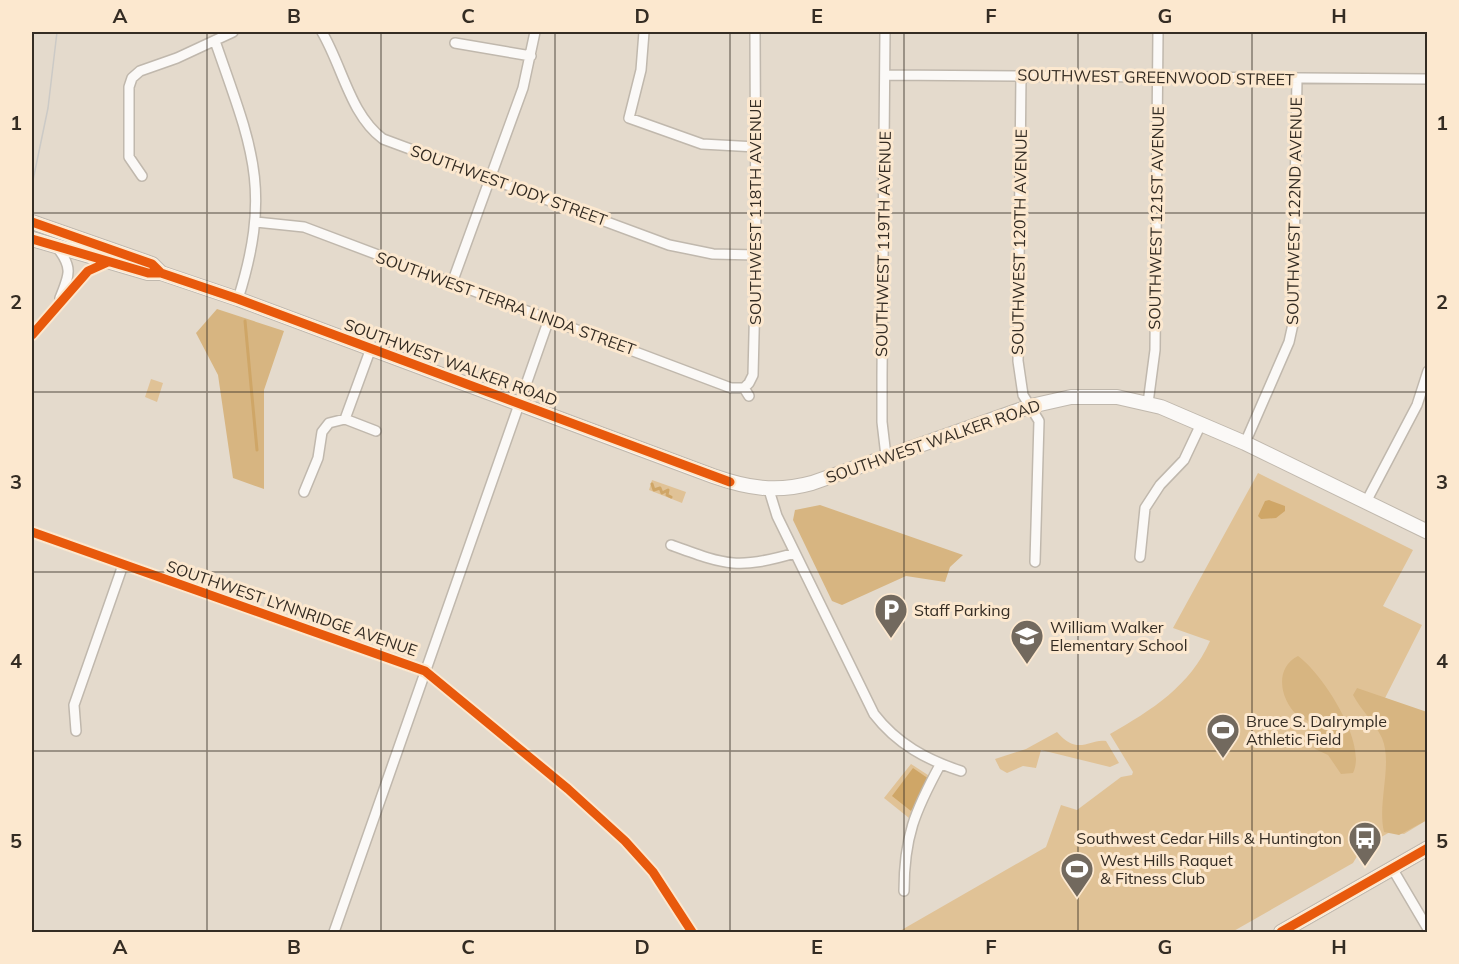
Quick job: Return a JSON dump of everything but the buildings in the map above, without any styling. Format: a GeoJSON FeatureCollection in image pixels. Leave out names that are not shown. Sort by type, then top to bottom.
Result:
{"type":"FeatureCollection","features":[{"type":"Feature","properties":{"kind":"main road","name":"SOUTHWEST WALKER ROAD"},"geometry":{"type":"LineString","coordinates":[[32,222],[144,261],[161,273],[238,298],[722,479],[769,490],[805,485],[1032,406],[1087,395],[1117,397],[1148,403],[1202,424],[1428,532]]}},
{"type":"Feature","properties":{"kind":"main road","name":"SOUTHWEST WALKER ROAD"},"geometry":{"type":"LineString","coordinates":[[32,239],[148,273],[161,273]]}},
{"type":"Feature","properties":{"kind":"main road"},"geometry":{"type":"LineString","coordinates":[[1281,933],[1428,849]]}},
{"type":"Feature","properties":{"kind":"street"},"geometry":{"type":"LineString","coordinates":[[142,176],[129,157],[129,87],[132,78],[140,71],[233,32]]}},
{"type":"Feature","properties":{"kind":"street","name":"SOUTHWEST JODY STREET"},"geometry":{"type":"LineString","coordinates":[[322,32],[338,58],[360,116],[368,128],[383,139],[669,245],[713,254],[756,255]]}},
{"type":"Feature","properties":{"kind":"street"},"geometry":{"type":"LineString","coordinates":[[452,284],[523,88],[535,32]]}},
{"type":"Feature","properties":{"kind":"street"},"geometry":{"type":"LineString","coordinates":[[644,32],[641,70],[629,118],[702,144],[756,147]]}},
{"type":"Feature","properties":{"kind":"street","name":"SOUTHWEST 118TH AVENUE"},"geometry":{"type":"LineString","coordinates":[[746,392],[753,375],[756,255],[755,32]]}},
{"type":"Feature","properties":{"kind":"street","name":"SOUTHWEST 119TH AVENUE"},"geometry":{"type":"LineString","coordinates":[[885,32],[882,422],[886,456]]}},
{"type":"Feature","properties":{"kind":"street","name":"SOUTHWEST 121ST AVENUE"},"geometry":{"type":"LineString","coordinates":[[1148,403],[1155,350],[1158,32]]}},
{"type":"Feature","properties":{"kind":"street"},"geometry":{"type":"LineString","coordinates":[[215,41],[252,151],[257,191],[256,222],[249,261],[238,298]]}},
{"type":"Feature","properties":{"kind":"street"},"geometry":{"type":"LineString","coordinates":[[455,43],[531,56]]}},
{"type":"Feature","properties":{"kind":"street","name":"SOUTHWEST GREENWOOD STREET"},"geometry":{"type":"LineString","coordinates":[[885,75],[1428,79]]}},
{"type":"Feature","properties":{"kind":"street","name":"SOUTHWEST 120TH AVENUE"},"geometry":{"type":"LineString","coordinates":[[1021,75],[1018,361],[1023,395],[1032,406],[1039,421],[1035,562]]}},
{"type":"Feature","properties":{"kind":"street","name":"SOUTHWEST 122ND AVENUE"},"geometry":{"type":"LineString","coordinates":[[1245,443],[1293,324],[1297,78]]}},
{"type":"Feature","properties":{"kind":"street","name":"SOUTHWEST TERRA LINDA STREET"},"geometry":{"type":"LineString","coordinates":[[256,222],[304,227],[746,392]]}},
{"type":"Feature","properties":{"kind":"street"},"geometry":{"type":"LineString","coordinates":[[56,246],[68,261],[69,272],[59,300]]}},
{"type":"Feature","properties":{"kind":"street"},"geometry":{"type":"LineString","coordinates":[[32,335],[59,300],[75,288],[88,271],[108,262]]}},
{"type":"Feature","properties":{"kind":"street"},"geometry":{"type":"LineString","coordinates":[[334,933],[549,319]]}},
{"type":"Feature","properties":{"kind":"street"},"geometry":{"type":"LineString","coordinates":[[345,419],[371,348]]}},
{"type":"Feature","properties":{"kind":"street"},"geometry":{"type":"LineString","coordinates":[[1366,502],[1417,405],[1428,371]]}},
{"type":"Feature","properties":{"kind":"street"},"geometry":{"type":"LineString","coordinates":[[304,492],[318,459],[322,432],[329,423],[345,419],[376,431]]}},
{"type":"Feature","properties":{"kind":"street"},"geometry":{"type":"LineString","coordinates":[[1140,557],[1144,515],[1148,503],[1160,485],[1184,460],[1202,424]]}},
{"type":"Feature","properties":{"kind":"street"},"geometry":{"type":"LineString","coordinates":[[769,490],[775,510],[795,553],[874,714],[885,728],[910,749],[940,765],[961,771]]}},
{"type":"Feature","properties":{"kind":"street","name":"SOUTHWEST LYNNRIDGE AVENUE"},"geometry":{"type":"LineString","coordinates":[[32,532],[425,671],[552,776],[625,841],[653,872],[692,933]]}},
{"type":"Feature","properties":{"kind":"street"},"geometry":{"type":"LineString","coordinates":[[671,545],[737,565],[766,562],[795,553]]}},
{"type":"Feature","properties":{"kind":"street"},"geometry":{"type":"LineString","coordinates":[[76,731],[74,705],[123,565]]}},
{"type":"Feature","properties":{"kind":"street"},"geometry":{"type":"LineString","coordinates":[[904,891],[904,856],[910,829],[940,765]]}},
{"type":"Feature","properties":{"kind":"street"},"geometry":{"type":"LineString","coordinates":[[1392,868],[1428,929]]}},
{"type":"Feature","properties":{"kind":"shaded area"},"geometry":{"type":"Polygon","coordinates":[[[217,309],[284,331],[264,390],[264,489],[233,478],[218,375],[196,333],[217,309]]]}},
{"type":"Feature","properties":{"kind":"shaded area"},"geometry":{"type":"Polygon","coordinates":[[[151,379],[163,383],[157,402],[145,397],[151,379]]]}},
{"type":"Feature","properties":{"kind":"shaded area"},"geometry":{"type":"Polygon","coordinates":[[[1258,473],[1413,550],[1383,606],[1422,625],[1385,698],[1427,714],[1427,820],[1404,834],[1390,832],[1362,848],[1353,863],[1232,932],[898,932],[1046,847],[1061,805],[1077,810],[1121,777],[1132,775],[1133,772],[1110,734],[1155,706],[1181,684],[1202,657],[1210,641],[1173,628],[1258,473]]]}},
{"type":"Feature","properties":{"kind":"shaded area"},"geometry":{"type":"Polygon","coordinates":[[[652,480],[686,492],[682,503],[649,490],[652,480]]]}},
{"type":"Feature","properties":{"kind":"shaded area"},"geometry":{"type":"Polygon","coordinates":[[[1269,500],[1285,506],[1285,511],[1276,518],[1261,519],[1258,516],[1265,501],[1269,500]]]}},
{"type":"Feature","properties":{"kind":"shaded area"},"geometry":{"type":"Polygon","coordinates":[[[820,505],[963,555],[950,567],[945,582],[906,576],[842,605],[832,601],[793,520],[795,510],[820,505]]]}},
{"type":"Feature","properties":{"kind":"shaded area"},"geometry":{"type":"Polygon","coordinates":[[[1298,656],[1319,677],[1349,727],[1356,760],[1353,773],[1341,774],[1328,755],[1315,749],[1311,725],[1297,715],[1287,701],[1282,684],[1283,676],[1290,661],[1298,656]]]}},
{"type":"Feature","properties":{"kind":"shaded area"},"geometry":{"type":"Polygon","coordinates":[[[1357,688],[1427,712],[1427,820],[1399,835],[1384,832],[1382,809],[1386,772],[1385,748],[1379,732],[1353,695],[1357,688]]]}},
{"type":"Feature","properties":{"kind":"shaded area"},"geometry":{"type":"Polygon","coordinates":[[[1057,732],[1072,744],[1083,745],[1106,741],[1119,763],[1110,767],[1041,750],[1036,768],[1023,766],[1007,773],[1000,769],[995,759],[1026,749],[1057,732]]]}},
{"type":"Feature","properties":{"kind":"shaded area"},"geometry":{"type":"Polygon","coordinates":[[[911,764],[931,777],[909,818],[884,798],[911,764]]]}},
{"type":"Feature","properties":{"kind":"shaded area"},"geometry":{"type":"Polygon","coordinates":[[[913,768],[929,779],[911,811],[892,796],[913,768]]]}},
{"type":"Feature","properties":{"kind":"waterway"},"geometry":{"type":"LineString","coordinates":[[245,321],[257,450]]}},
{"type":"Feature","properties":{"kind":"waterway"},"geometry":{"type":"LineString","coordinates":[[652,484],[654,490],[660,488],[662,493],[668,490],[667,495],[671,497]]}},
{"type":"Feature","properties":{"kind":"tram line"},"geometry":{"type":"LineString","coordinates":[[32,185],[48,108],[57,32]]}},
{"type":"Feature","properties":{"kind":"cycle path"},"geometry":{"type":"LineString","coordinates":[[32,222],[152,264],[161,273]]}},
{"type":"Feature","properties":{"kind":"cycle path"},"geometry":{"type":"LineString","coordinates":[[32,239],[148,273],[161,273],[238,299],[730,482]]}},
{"type":"Feature","properties":{"kind":"cycle path"},"geometry":{"type":"LineString","coordinates":[[32,335],[88,271],[108,262]]}},
{"type":"Feature","properties":{"kind":"cycle path"},"geometry":{"type":"LineString","coordinates":[[32,532],[425,671],[568,789],[625,841],[653,872],[692,932]]}},
{"type":"Feature","properties":{"kind":"cycle path"},"geometry":{"type":"LineString","coordinates":[[1281,932],[1428,848]]}},
{"type":"Feature","properties":{"kind":"place","name":"Staff Parking"},"geometry":{"type":"Point","coordinates":[891,639]}},
{"type":"Feature","properties":{"kind":"place","name":"William Walker Elementary School"},"geometry":{"type":"Point","coordinates":[1027,665]}},
{"type":"Feature","properties":{"kind":"place","name":"Bruce S. DaIrymple Athletic Field"},"geometry":{"type":"Point","coordinates":[1223,759]}},
{"type":"Feature","properties":{"kind":"place","name":"Southwest Cedar Hills & Huntington"},"geometry":{"type":"Point","coordinates":[1365,867]}},
{"type":"Feature","properties":{"kind":"place","name":"West Hills Raquet & Fitness Club"},"geometry":{"type":"Point","coordinates":[1077,898]}}]}
